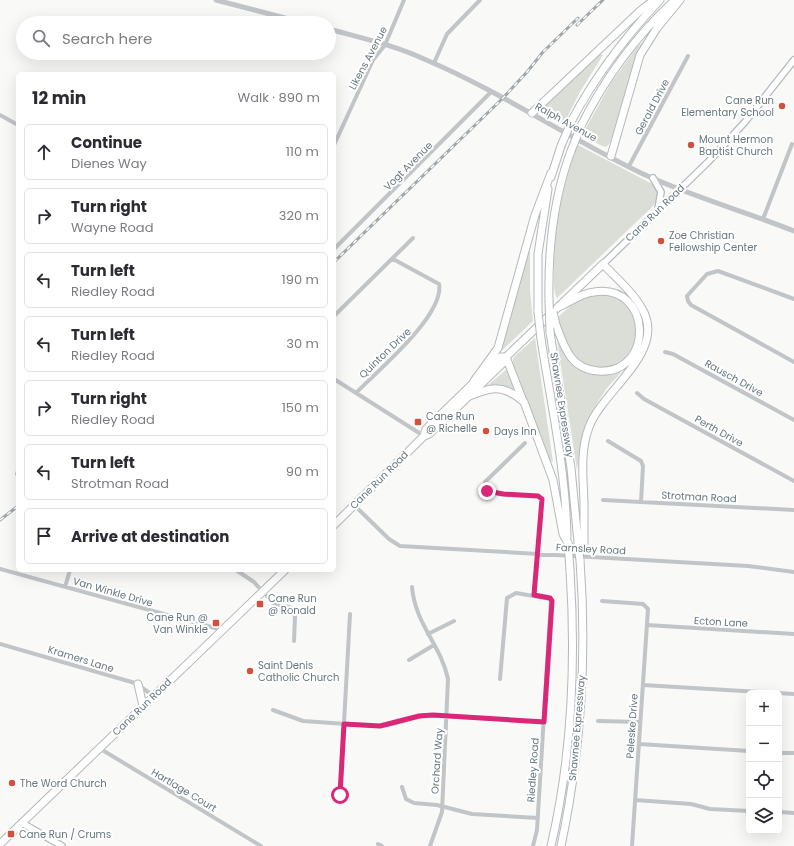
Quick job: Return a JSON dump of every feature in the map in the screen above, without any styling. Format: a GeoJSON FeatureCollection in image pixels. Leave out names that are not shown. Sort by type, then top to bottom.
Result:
{"type":"FeatureCollection","features":[{"type":"Feature","properties":{"kind":"highway"},"geometry":{"type":"LineString","coordinates":[[532,113],[640,11],[654,0]]}},
{"type":"Feature","properties":{"kind":"highway","name":"Shawnee Expressway"},"geometry":{"type":"LineString","coordinates":[[551,846],[564,769],[571,704],[572,622],[567,510],[538,312],[537,269],[539,239],[551,174],[560,146],[572,120],[607,61],[660,0]]}},
{"type":"Feature","properties":{"kind":"highway","name":"Shawnee Expressway"},"geometry":{"type":"LineString","coordinates":[[561,846],[574,773],[580,711],[583,634],[574,490],[550,332],[550,239],[561,181],[581,126],[604,83],[622,57],[675,0]]}},
{"type":"Feature","properties":{"kind":"highway"},"geometry":{"type":"LineString","coordinates":[[611,156],[640,56],[653,33],[680,0]]}},
{"type":"Feature","properties":{"kind":"highway"},"geometry":{"type":"LineString","coordinates":[[474,381],[498,348],[535,215],[551,174]]}},
{"type":"Feature","properties":{"kind":"highway"},"geometry":{"type":"LineString","coordinates":[[579,553],[584,547],[583,453],[589,427],[599,407],[642,354],[648,336],[647,320],[641,307],[603,264]]}},
{"type":"Feature","properties":{"kind":"highway","name":"Cane Run Road"},"geometry":{"type":"LineString","coordinates":[[336,523],[424,436],[435,429],[465,398],[505,361],[506,357],[561,306],[603,264]]}},
{"type":"Feature","properties":{"kind":"highway"},"geometry":{"type":"LineString","coordinates":[[549,300],[563,345],[569,356],[579,364],[590,370],[606,370],[619,366],[631,356],[639,340],[640,330],[637,315],[629,303],[618,295],[606,291],[594,292],[581,296],[561,306]]}},
{"type":"Feature","properties":{"kind":"highway","name":"Cane Run Road"},"geometry":{"type":"LineString","coordinates":[[424,436],[426,430],[474,381],[500,357],[506,357]]}},
{"type":"Feature","properties":{"kind":"highway"},"geometry":{"type":"LineString","coordinates":[[506,357],[553,480],[563,534],[568,543]]}},
{"type":"Feature","properties":{"kind":"highway"},"geometry":{"type":"LineString","coordinates":[[465,398],[483,390],[499,388],[515,395],[524,402]]}},
{"type":"Feature","properties":{"kind":"highway","name":"Cane Run Road"},"geometry":{"type":"LineString","coordinates":[[0,844],[283,572]]}},
{"type":"Feature","properties":{"kind":"highway"},"geometry":{"type":"LineString","coordinates":[[138,684],[143,706]]}},
{"type":"Feature","properties":{"kind":"main road","name":"Cane Run Road"},"geometry":{"type":"LineString","coordinates":[[603,264],[708,162],[745,122],[794,60]]}},
{"type":"Feature","properties":{"kind":"main road"},"geometry":{"type":"LineString","coordinates":[[653,178],[661,192],[657,211]]}},
{"type":"Feature","properties":{"kind":"main road"},"geometry":{"type":"LineString","coordinates":[[22,823],[62,846]]}},
{"type":"Feature","properties":{"kind":"street"},"geometry":{"type":"LineString","coordinates":[[216,0],[277,16]]}},
{"type":"Feature","properties":{"kind":"street","name":"Likens Avenue"},"geometry":{"type":"LineString","coordinates":[[336,141],[373,60],[385,45],[404,0]]}},
{"type":"Feature","properties":{"kind":"street"},"geometry":{"type":"LineString","coordinates":[[434,63],[447,34],[480,0]]}},
{"type":"Feature","properties":{"kind":"street","name":"Ralph Avenue"},"geometry":{"type":"LineString","coordinates":[[336,31],[385,45],[434,63],[532,113],[653,178],[794,231]]}},
{"type":"Feature","properties":{"kind":"street","name":"Gerald Drive"},"geometry":{"type":"LineString","coordinates":[[630,166],[688,56]]}},
{"type":"Feature","properties":{"kind":"street","name":"Vogt Avenue"},"geometry":{"type":"LineString","coordinates":[[336,247],[429,156],[491,92]]}},
{"type":"Feature","properties":{"kind":"street"},"geometry":{"type":"LineString","coordinates":[[0,115],[16,124]]}},
{"type":"Feature","properties":{"kind":"street"},"geometry":{"type":"LineString","coordinates":[[763,219],[792,144]]}},
{"type":"Feature","properties":{"kind":"street"},"geometry":{"type":"LineString","coordinates":[[336,314],[414,238]]}},
{"type":"Feature","properties":{"kind":"street","name":"Quinton Drive"},"geometry":{"type":"LineString","coordinates":[[356,393],[419,331],[440,292],[439,284],[393,259]]}},
{"type":"Feature","properties":{"kind":"street"},"geometry":{"type":"LineString","coordinates":[[794,300],[718,271],[707,274],[689,292],[687,299],[691,305],[794,362]]}},
{"type":"Feature","properties":{"kind":"street","name":"Rausch Drive"},"geometry":{"type":"LineString","coordinates":[[665,352],[673,354],[794,420]]}},
{"type":"Feature","properties":{"kind":"street"},"geometry":{"type":"LineString","coordinates":[[336,380],[424,436]]}},
{"type":"Feature","properties":{"kind":"street","name":"Perth Drive"},"geometry":{"type":"LineString","coordinates":[[637,393],[644,399],[794,482]]}},
{"type":"Feature","properties":{"kind":"street"},"geometry":{"type":"LineString","coordinates":[[608,441],[641,461],[641,502]]}},
{"type":"Feature","properties":{"kind":"street"},"geometry":{"type":"LineString","coordinates":[[500,679],[506,602],[509,596],[514,594],[534,595],[543,502],[541,497],[503,494],[487,491],[484,487],[485,482],[525,443]]}},
{"type":"Feature","properties":{"kind":"street","name":"Strotman Road"},"geometry":{"type":"LineString","coordinates":[[603,500],[794,510]]}},
{"type":"Feature","properties":{"kind":"street","name":"Farnsley Road"},"geometry":{"type":"LineString","coordinates":[[354,505],[389,539],[400,546],[748,566],[794,572]]}},
{"type":"Feature","properties":{"kind":"street","name":"Van Winkle Drive"},"geometry":{"type":"LineString","coordinates":[[0,569],[222,630]]}},
{"type":"Feature","properties":{"kind":"street"},"geometry":{"type":"LineString","coordinates":[[65,587],[69,572]]}},
{"type":"Feature","properties":{"kind":"street"},"geometry":{"type":"LineString","coordinates":[[239,572],[254,582],[273,603],[287,606],[293,611],[295,617],[294,641]]}},
{"type":"Feature","properties":{"kind":"street","name":"Orchard Way"},"geometry":{"type":"LineString","coordinates":[[412,588],[417,612],[443,662],[448,679],[448,716],[442,806],[440,822],[430,846]]}},
{"type":"Feature","properties":{"kind":"street","name":"Riedley Road"},"geometry":{"type":"LineString","coordinates":[[533,846],[538,818],[552,601],[550,598],[534,595]]}},
{"type":"Feature","properties":{"kind":"street","name":"Peleske Drive"},"geometry":{"type":"LineString","coordinates":[[602,601],[643,604],[647,606],[632,846]]}},
{"type":"Feature","properties":{"kind":"street"},"geometry":{"type":"LineString","coordinates":[[340,795],[350,614]]}},
{"type":"Feature","properties":{"kind":"street"},"geometry":{"type":"LineString","coordinates":[[428,634],[454,620]]}},
{"type":"Feature","properties":{"kind":"street","name":"Ecton Lane"},"geometry":{"type":"LineString","coordinates":[[647,625],[794,634]]}},
{"type":"Feature","properties":{"kind":"street","name":"Kramers Lane"},"geometry":{"type":"LineString","coordinates":[[0,644],[138,684],[154,696]]}},
{"type":"Feature","properties":{"kind":"street"},"geometry":{"type":"LineString","coordinates":[[409,660],[434,645]]}},
{"type":"Feature","properties":{"kind":"street"},"geometry":{"type":"LineString","coordinates":[[643,685],[794,694]]}},
{"type":"Feature","properties":{"kind":"street"},"geometry":{"type":"LineString","coordinates":[[273,710],[303,721],[380,726],[425,715],[544,722]]}},
{"type":"Feature","properties":{"kind":"street"},"geometry":{"type":"LineString","coordinates":[[598,722],[640,722]]}},
{"type":"Feature","properties":{"kind":"street"},"geometry":{"type":"LineString","coordinates":[[639,744],[746,751]]}},
{"type":"Feature","properties":{"kind":"street","name":"Hartlage Court"},"geometry":{"type":"LineString","coordinates":[[99,748],[261,846]]}},
{"type":"Feature","properties":{"kind":"street"},"geometry":{"type":"LineString","coordinates":[[782,753],[794,753]]}},
{"type":"Feature","properties":{"kind":"street"},"geometry":{"type":"LineString","coordinates":[[402,786],[405,798],[418,803],[442,806],[472,814],[538,818]]}},
{"type":"Feature","properties":{"kind":"street"},"geometry":{"type":"LineString","coordinates":[[635,800],[691,804],[710,809],[746,811]]}},
{"type":"Feature","properties":{"kind":"street"},"geometry":{"type":"LineString","coordinates":[[782,812],[794,813]]}},
{"type":"Feature","properties":{"kind":"shaded area"},"geometry":{"type":"Polygon","coordinates":[[[643,42],[637,54],[610,143],[606,147],[602,146],[582,135],[611,83],[637,47],[643,42]]]}},
{"type":"Feature","properties":{"kind":"shaded area"},"geometry":{"type":"Polygon","coordinates":[[[599,54],[603,55],[581,90],[563,125],[543,114],[545,106],[599,54]]]}},
{"type":"Feature","properties":{"kind":"shaded area"},"geometry":{"type":"Polygon","coordinates":[[[578,145],[654,185],[658,196],[657,201],[653,206],[557,298],[554,288],[554,255],[557,223],[563,191],[578,145]]]}},
{"type":"Feature","properties":{"kind":"shaded area"},"geometry":{"type":"Polygon","coordinates":[[[526,251],[530,251],[530,291],[533,321],[496,356],[526,251]]]}},
{"type":"Feature","properties":{"kind":"shaded area"},"geometry":{"type":"Polygon","coordinates":[[[608,294],[620,299],[631,312],[636,326],[635,339],[631,350],[623,359],[612,365],[600,368],[588,366],[571,355],[563,340],[558,317],[576,301],[589,295],[608,294]]]}},
{"type":"Feature","properties":{"kind":"shaded area"},"geometry":{"type":"Polygon","coordinates":[[[535,338],[553,461],[550,462],[512,363],[514,357],[535,338]]]}},
{"type":"Feature","properties":{"kind":"shaded area"},"geometry":{"type":"Polygon","coordinates":[[[557,341],[566,356],[579,368],[624,367],[605,391],[589,419],[583,438],[577,470],[557,341]]]}},
{"type":"Feature","properties":{"kind":"shaded area"},"geometry":{"type":"Polygon","coordinates":[[[507,369],[514,390],[499,385],[487,386],[507,369]]]}},
{"type":"Feature","properties":{"kind":"railway"},"geometry":{"type":"LineString","coordinates":[[577,25],[603,0]]}},
{"type":"Feature","properties":{"kind":"railway"},"geometry":{"type":"LineString","coordinates":[[336,260],[503,98],[543,52],[578,18]]}},
{"type":"Feature","properties":{"kind":"railway"},"geometry":{"type":"LineString","coordinates":[[0,520],[16,508]]}},
{"type":"Feature","properties":{"kind":"place","name":"Cane Run Elementary School"},"geometry":{"type":"Point","coordinates":[782,106]}},
{"type":"Feature","properties":{"kind":"place","name":"Mount Hermon Baptist Church"},"geometry":{"type":"Point","coordinates":[691,145]}},
{"type":"Feature","properties":{"kind":"place","name":"Zoe Christian Fellowship Center"},"geometry":{"type":"Point","coordinates":[661,241]}},
{"type":"Feature","properties":{"kind":"place","name":"Cane Run @ Richelle"},"geometry":{"type":"Point","coordinates":[418,422]}},
{"type":"Feature","properties":{"kind":"place","name":"Days Inn"},"geometry":{"type":"Point","coordinates":[486,431]}},
{"type":"Feature","properties":{"kind":"place","name":"Cane Run @ Ronald"},"geometry":{"type":"Point","coordinates":[260,604]}},
{"type":"Feature","properties":{"kind":"place","name":"Cane Run @ Van Winkle"},"geometry":{"type":"Point","coordinates":[216,623]}},
{"type":"Feature","properties":{"kind":"place","name":"Saint Denis Catholic Church"},"geometry":{"type":"Point","coordinates":[250,671]}},
{"type":"Feature","properties":{"kind":"place","name":"The Word Church"},"geometry":{"type":"Point","coordinates":[12,783]}},
{"type":"Feature","properties":{"kind":"place","name":"Cane Run / Crums"},"geometry":{"type":"Point","coordinates":[11,834]}},
{"type":"Feature","properties":{"kind":"route"},"geometry":{"type":"LineString","coordinates":[[340,795],[344,724],[380,726],[425,715],[544,722],[552,601],[550,598],[534,595],[543,502],[540,496],[503,494],[487,491]]}}]}
